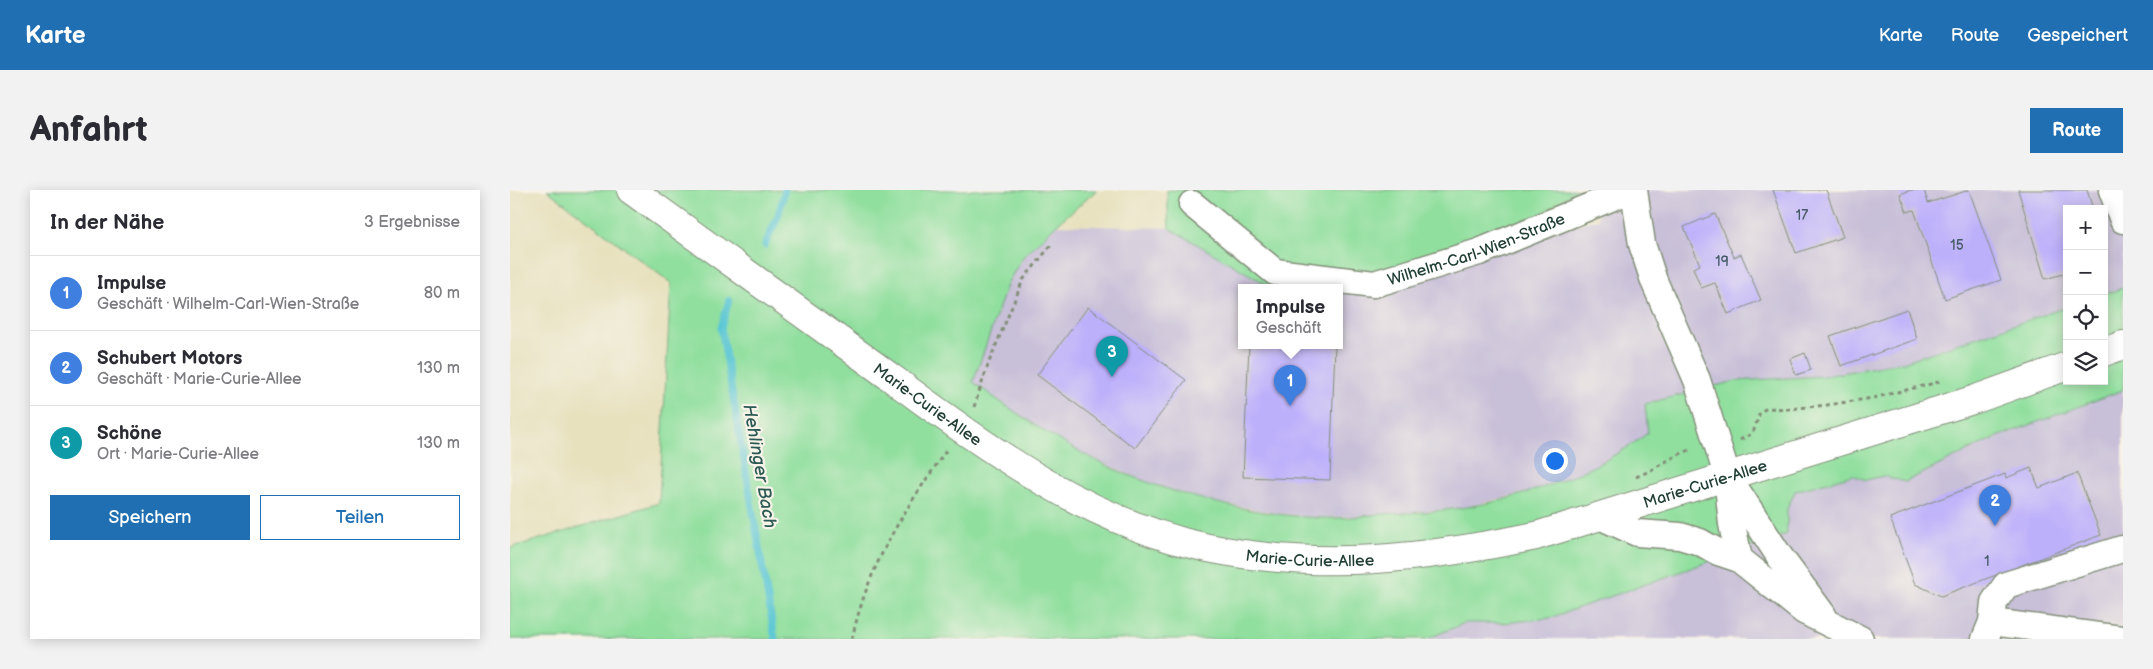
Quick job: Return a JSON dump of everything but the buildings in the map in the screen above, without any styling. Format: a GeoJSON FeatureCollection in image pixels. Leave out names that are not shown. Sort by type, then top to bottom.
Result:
{"type":"FeatureCollection","features":[{"type":"Feature","properties":{"kind":"main road","name":"Marie-Curie-Allee"},"geometry":{"type":"LineString","coordinates":[[631,190],[966,415],[1026,471],[1075,500],[1156,533],[1207,547],[1266,557],[1319,562],[1384,560],[1483,547],[1536,536],[1976,399],[2063,367]]}},
{"type":"Feature","properties":{"kind":"main road"},"geometry":{"type":"LineString","coordinates":[[2108,351],[2123,345]]}},
{"type":"Feature","properties":{"kind":"street","name":"Wilhelm-Carl-Wien-Straße"},"geometry":{"type":"LineString","coordinates":[[1192,204],[1275,272],[1374,284],[1479,252],[1632,190],[1642,244],[1651,272],[1697,380],[1727,475]]}},
{"type":"Feature","properties":{"kind":"street"},"geometry":{"type":"LineString","coordinates":[[2112,190],[2123,220]]}},
{"type":"Feature","properties":{"kind":"street"},"geometry":{"type":"LineString","coordinates":[[1727,475],[1732,524],[1739,559]]}},
{"type":"Feature","properties":{"kind":"street"},"geometry":{"type":"LineString","coordinates":[[1727,475],[1780,557],[1832,626]]}},
{"type":"Feature","properties":{"kind":"street"},"geometry":{"type":"LineString","coordinates":[[1602,517],[1637,532],[1680,536],[1739,559],[1782,595],[1832,626],[1860,639]]}},
{"type":"Feature","properties":{"kind":"street"},"geometry":{"type":"LineString","coordinates":[[2121,639],[1988,630],[1994,602],[2006,585],[2122,549]]}},
{"type":"Feature","properties":{"kind":"path"},"geometry":{"type":"LineString","coordinates":[[979,394],[989,362],[1023,280],[1052,244]]}},
{"type":"Feature","properties":{"kind":"path"},"geometry":{"type":"LineString","coordinates":[[1628,480],[1654,469],[1681,452],[1716,441],[1744,439],[1753,433],[1760,412],[1767,408],[1788,409],[1873,398],[1949,379]]}},
{"type":"Feature","properties":{"kind":"path"},"geometry":{"type":"LineString","coordinates":[[852,639],[859,609],[873,571],[895,526],[966,415]]}},
{"type":"Feature","properties":{"kind":"shaded area"},"geometry":{"type":"Polygon","coordinates":[[[1600,190],[2123,190],[2123,288],[2108,293],[2108,205],[2063,205],[2063,308],[1903,362],[1825,376],[1785,379],[1646,404],[1648,433],[1625,451],[1587,471],[1533,491],[1461,508],[1321,518],[1276,513],[1209,501],[1149,483],[1080,453],[1010,409],[973,382],[1008,282],[1023,257],[1056,225],[1169,228],[1266,284],[1238,284],[1238,349],[1343,349],[1343,286],[1479,252],[1598,219],[1600,190]]]}},
{"type":"Feature","properties":{"kind":"shaded area"},"geometry":{"type":"Polygon","coordinates":[[[2123,390],[2123,639],[1427,639],[1465,623],[1503,623],[1550,618],[1787,534],[1787,509],[1795,491],[1853,475],[1866,480],[1883,475],[1905,482],[1992,439],[2123,390]]]}},
{"type":"Feature","properties":{"kind":"green space"},"geometry":{"type":"Polygon","coordinates":[[[547,190],[1097,190],[1056,225],[1023,257],[1008,282],[973,382],[1036,426],[1080,452],[1126,474],[1212,502],[1255,511],[1320,518],[1343,518],[1450,509],[1484,504],[1534,491],[1606,460],[1648,433],[1645,404],[1735,381],[1825,376],[1903,362],[2063,308],[2063,385],[2108,385],[2108,293],[2123,288],[2123,390],[1992,439],[1905,482],[1883,476],[1866,480],[1853,475],[1795,491],[1787,509],[1787,534],[1550,618],[1503,623],[1465,623],[1427,639],[510,639],[510,548],[659,503],[671,283],[547,190]]]}},
{"type":"Feature","properties":{"kind":"green space"},"geometry":{"type":"Polygon","coordinates":[[[1167,190],[1577,190],[1516,232],[1338,284],[1266,284],[1169,228],[1167,190]]]}},
{"type":"Feature","properties":{"kind":"waterway","name":"Hehlinger Bach"},"geometry":{"type":"LineString","coordinates":[[765,245],[778,216],[785,190]]}},
{"type":"Feature","properties":{"kind":"waterway","name":"Hehlinger Bach"},"geometry":{"type":"LineString","coordinates":[[729,300],[721,328],[775,639]]}},
{"type":"Feature","properties":{"kind":"place","name":"Schöne"},"geometry":{"type":"Point","coordinates":[1112,377]}},
{"type":"Feature","properties":{"kind":"place","name":"Impulse"},"geometry":{"type":"Point","coordinates":[1290,406]}},
{"type":"Feature","properties":{"kind":"place","name":"Schubert Motors"},"geometry":{"type":"Point","coordinates":[1995,526]}}]}
